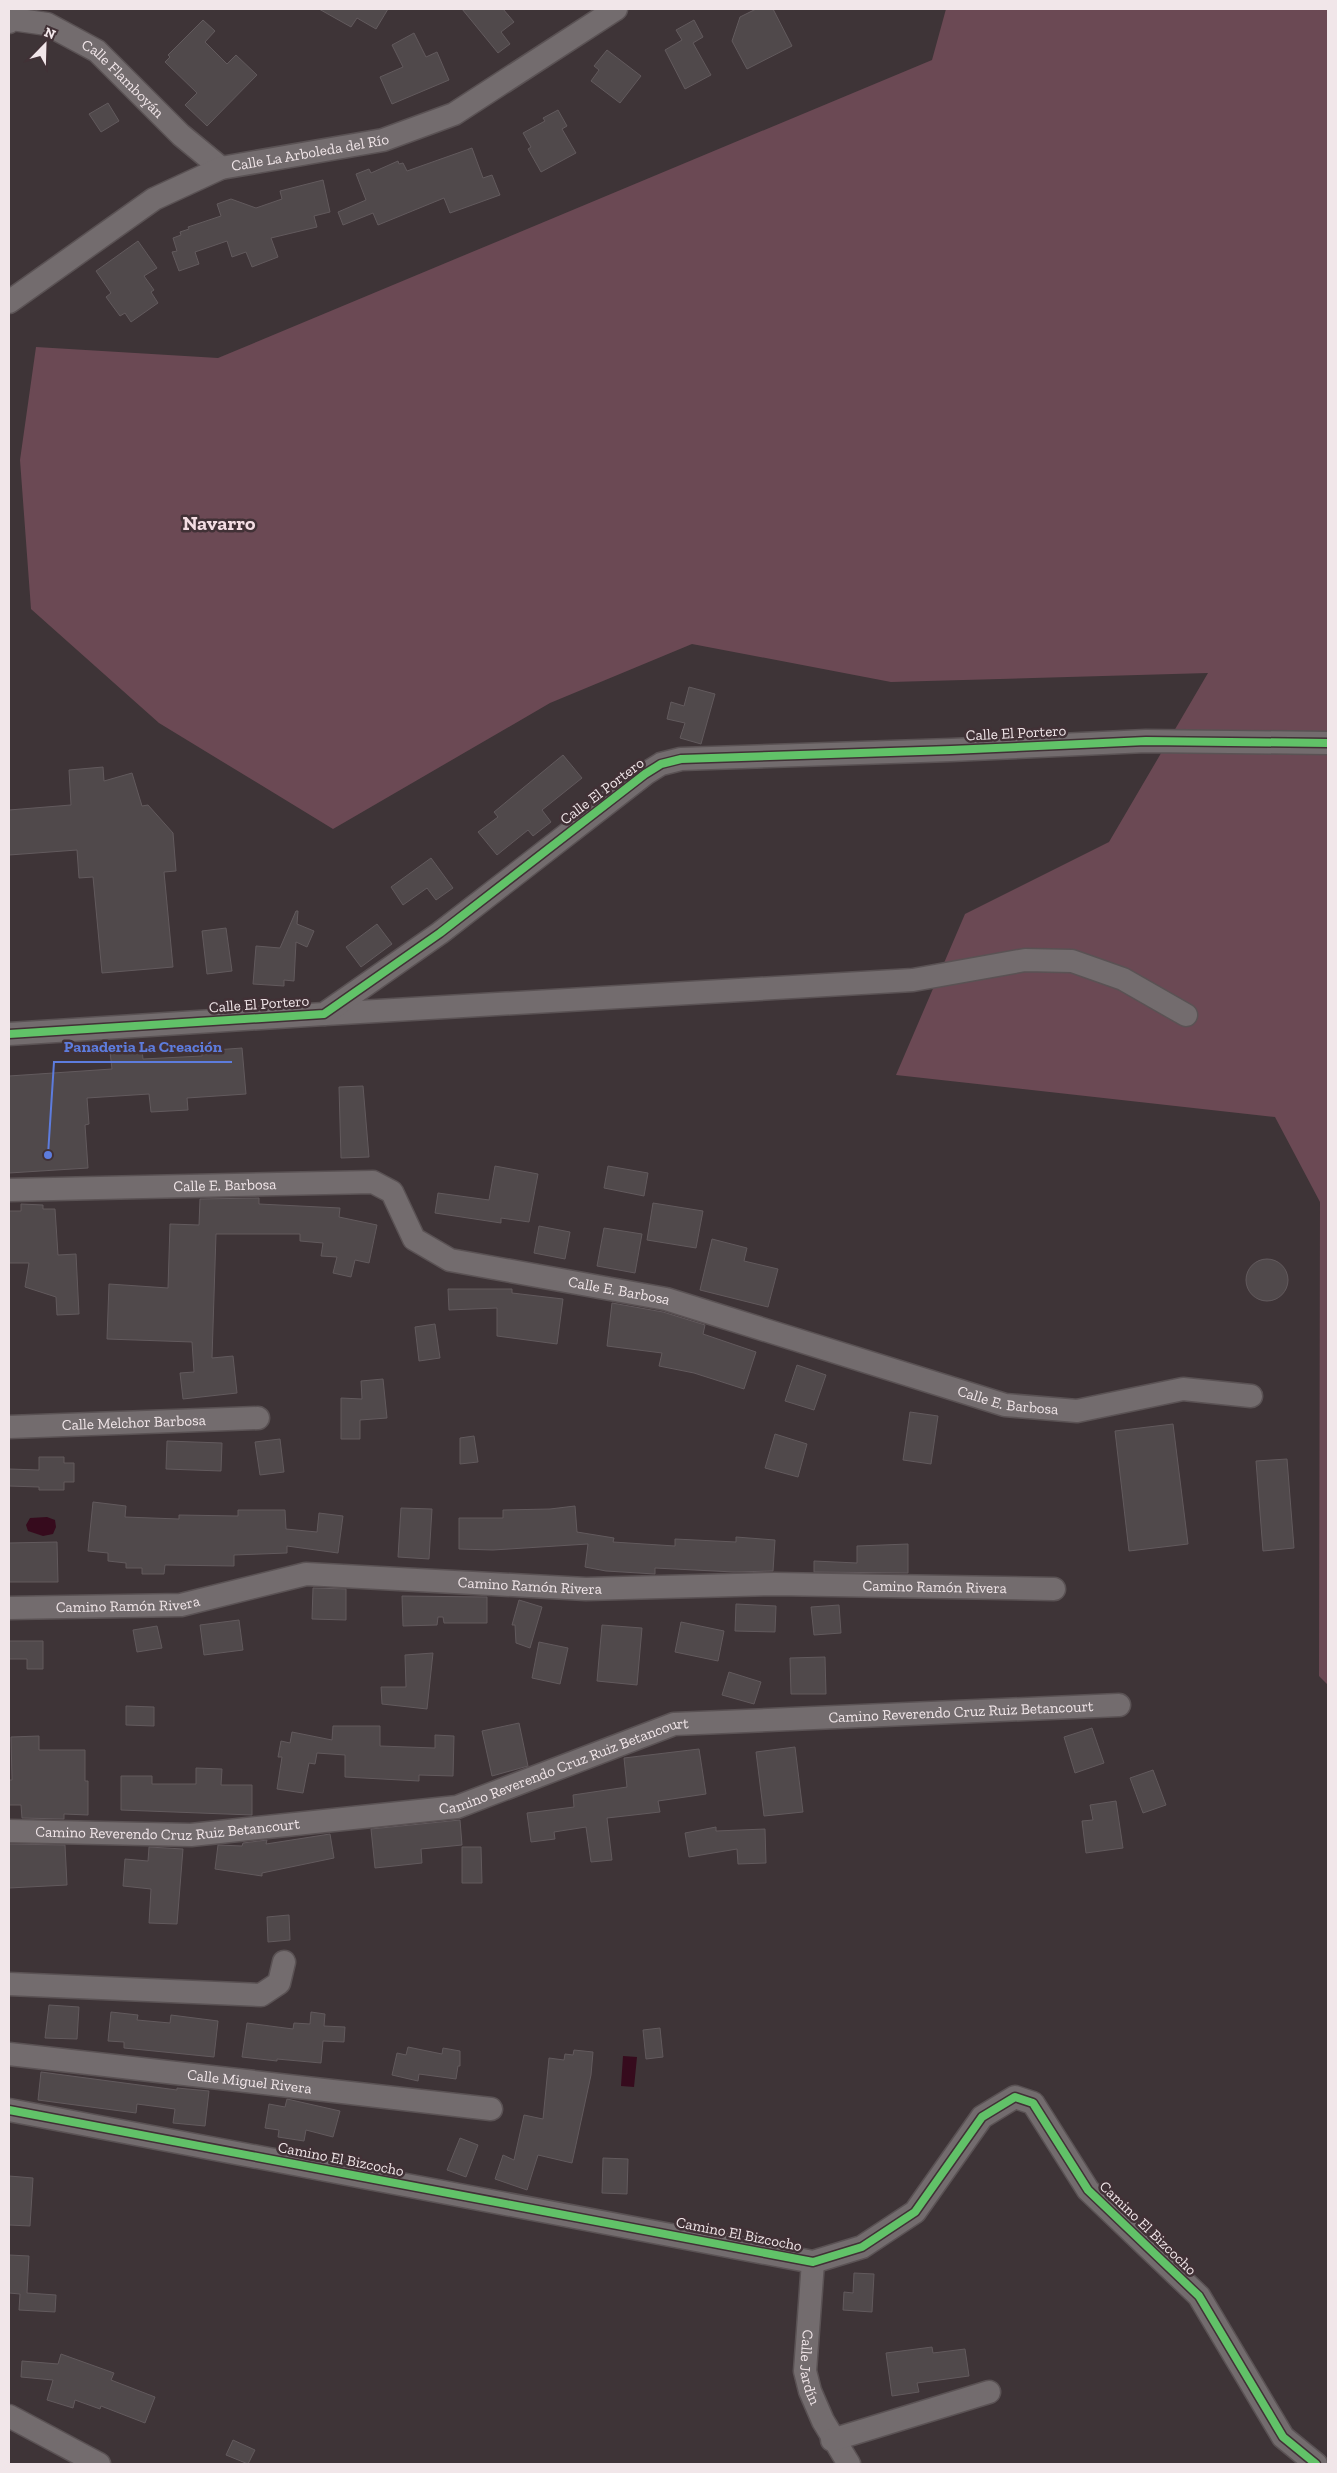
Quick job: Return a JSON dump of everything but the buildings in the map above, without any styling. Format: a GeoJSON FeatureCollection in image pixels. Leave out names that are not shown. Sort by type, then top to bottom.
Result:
{"type":"FeatureCollection","features":[{"type":"Feature","properties":{"kind":"street","name":"Calle La Arboleda del Río"},"geometry":{"type":"LineString","coordinates":[[9,302],[154,199],[221,168],[383,140],[454,114],[616,9]]}},
{"type":"Feature","properties":{"kind":"street","name":"Calle Flamboyán"},"geometry":{"type":"LineString","coordinates":[[9,22],[12,20],[46,24],[97,51],[181,135],[221,168]]}},
{"type":"Feature","properties":{"kind":"street","name":"Calle El Portero"},"geometry":{"type":"LineString","coordinates":[[9,1034],[324,1014],[448,927],[645,774],[661,764],[681,758],[951,750],[1146,741],[1328,743]]}},
{"type":"Feature","properties":{"kind":"street"},"geometry":{"type":"LineString","coordinates":[[324,1014],[913,980],[1024,960],[1072,961],[1123,979],[1186,1015]]}},
{"type":"Feature","properties":{"kind":"street","name":"Calle E. Barbosa"},"geometry":{"type":"LineString","coordinates":[[9,1190],[373,1182],[392,1192],[414,1239],[450,1260],[666,1298],[1004,1405],[1077,1411],[1183,1389],[1251,1396]]}},
{"type":"Feature","properties":{"kind":"street","name":"Calle Melchor Barbosa"},"geometry":{"type":"LineString","coordinates":[[9,1427],[258,1418]]}},
{"type":"Feature","properties":{"kind":"street","name":"Camino Ramón Rivera"},"geometry":{"type":"LineString","coordinates":[[9,1608],[181,1605],[306,1574],[586,1590],[775,1584],[1054,1589]]}},
{"type":"Feature","properties":{"kind":"street","name":"Camino Reverendo Cruz Ruiz Betancourt"},"geometry":{"type":"LineString","coordinates":[[9,1831],[191,1835],[457,1806],[674,1724],[1119,1706]]}},
{"type":"Feature","properties":{"kind":"street"},"geometry":{"type":"LineString","coordinates":[[9,1984],[260,1995],[278,1983],[284,1962]]}},
{"type":"Feature","properties":{"kind":"street","name":"Calle Miguel Rivera"},"geometry":{"type":"LineString","coordinates":[[9,2054],[491,2109]]}},
{"type":"Feature","properties":{"kind":"street","name":"Camino El Bizcocho"},"geometry":{"type":"LineString","coordinates":[[9,2110],[813,2262],[862,2247],[916,2212],[982,2117],[1015,2096],[1033,2102],[1088,2190],[1199,2296],[1283,2438],[1316,2464]]}},
{"type":"Feature","properties":{"kind":"street","name":"Calle Jardín"},"geometry":{"type":"LineString","coordinates":[[813,2262],[805,2371],[810,2391],[832,2440],[849,2464]]}},
{"type":"Feature","properties":{"kind":"street"},"geometry":{"type":"LineString","coordinates":[[832,2440],[989,2392]]}},
{"type":"Feature","properties":{"kind":"street"},"geometry":{"type":"LineString","coordinates":[[9,2416],[99,2464]]}},
{"type":"Feature","properties":{"kind":"shaded area"},"geometry":{"type":"Polygon","coordinates":[[[946,9],[1328,9],[1328,1685],[1319,1676],[1320,1202],[1275,1117],[896,1075],[965,914],[1109,842],[1208,673],[891,682],[692,644],[550,703],[333,829],[159,723],[31,609],[20,460],[36,347],[218,358],[932,60],[946,9]]]}},
{"type":"Feature","properties":{"kind":"shaded area"},"geometry":{"type":"Polygon","coordinates":[[[47,1517],[55,1520],[56,1527],[53,1534],[43,1536],[28,1531],[26,1525],[30,1518],[47,1517]]]}},
{"type":"Feature","properties":{"kind":"shaded area"},"geometry":{"type":"Polygon","coordinates":[[[623,2056],[637,2057],[634,2087],[621,2086],[623,2056]]]}},
{"type":"Feature","properties":{"kind":"cycle path"},"geometry":{"type":"LineString","coordinates":[[9,1034],[324,1014],[440,933],[645,774],[661,764],[681,759],[1146,741],[1328,743]]}},
{"type":"Feature","properties":{"kind":"cycle path"},"geometry":{"type":"LineString","coordinates":[[9,2110],[813,2262],[862,2247],[915,2212],[982,2117],[1015,2097],[1033,2103],[1088,2190],[1199,2296],[1283,2437],[1316,2464]]}},
{"type":"Feature","properties":{"kind":"place","name":"Panaderia La Creación"},"geometry":{"type":"Point","coordinates":[48,1155]}},
{"type":"Feature","properties":{"kind":"district","name":"Navarro"},"geometry":{"type":"Point","coordinates":[219,523]}}]}
